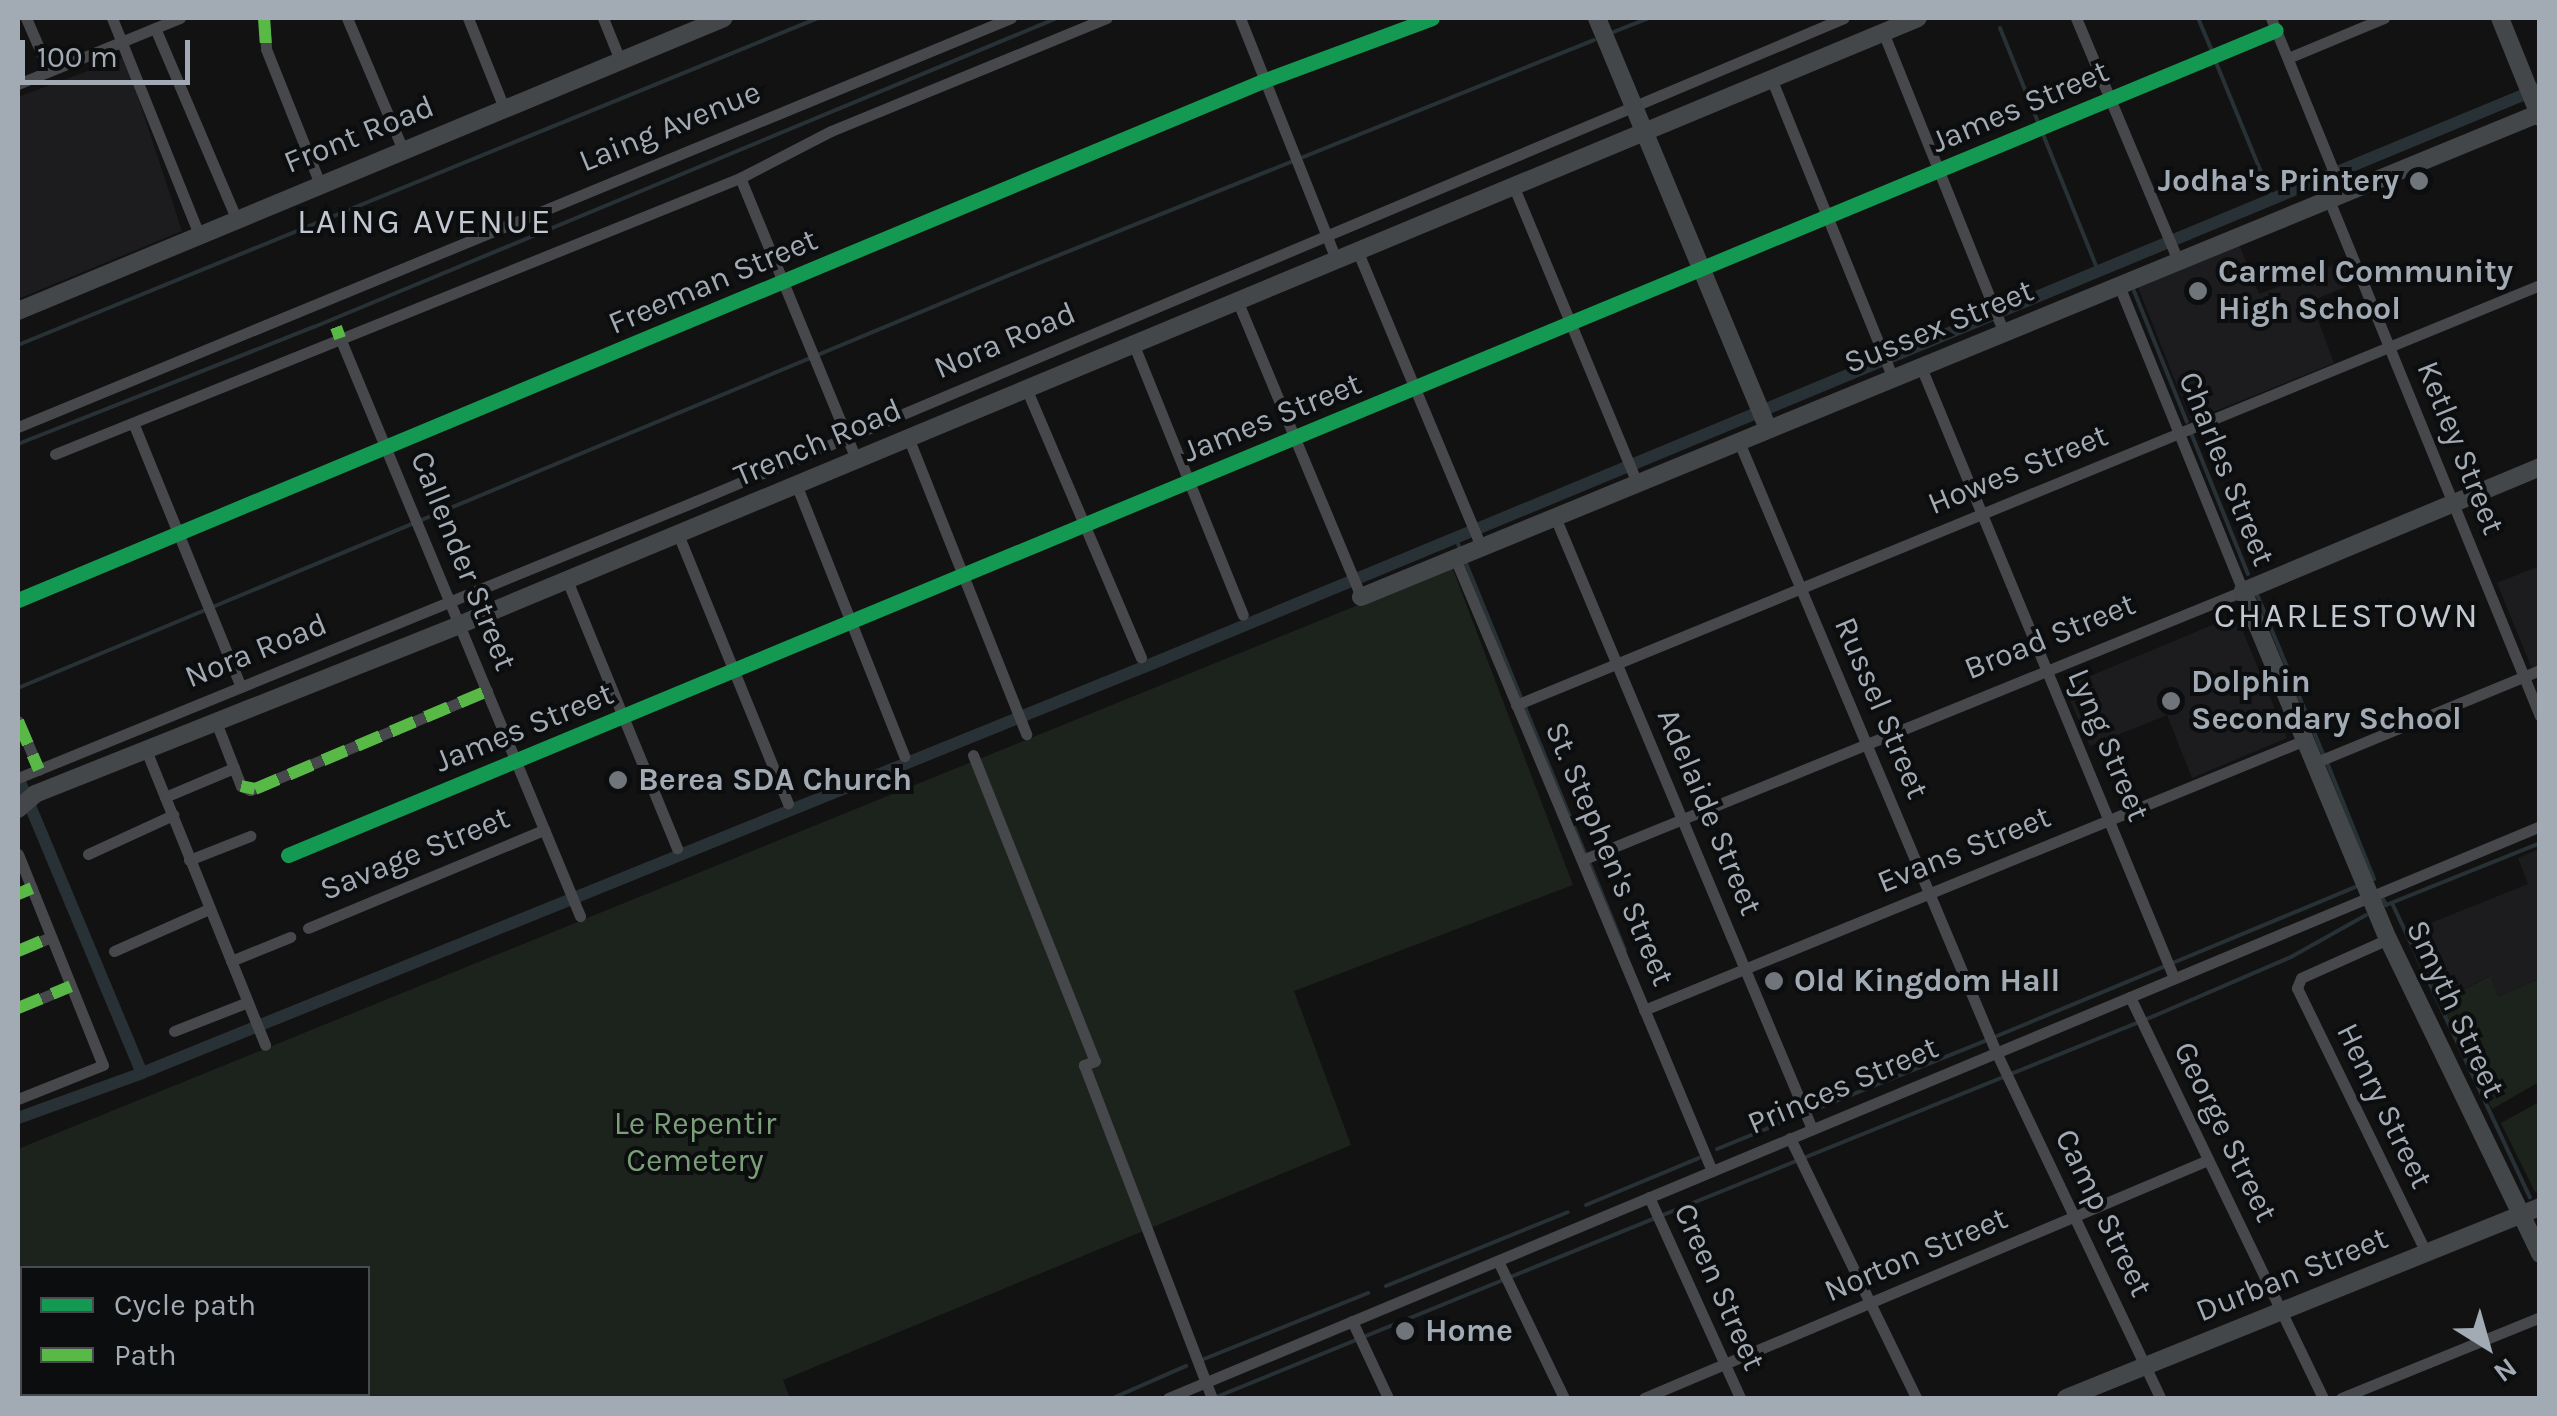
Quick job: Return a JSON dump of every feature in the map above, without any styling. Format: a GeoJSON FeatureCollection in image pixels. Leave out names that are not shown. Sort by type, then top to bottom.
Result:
{"type":"FeatureCollection","features":[{"type":"Feature","properties":{"kind":"street"},"geometry":{"type":"LineString","coordinates":[[26,18],[49,71]]}},
{"type":"Feature","properties":{"kind":"street"},"geometry":{"type":"LineString","coordinates":[[112,18],[199,234]]}},
{"type":"Feature","properties":{"kind":"street"},"geometry":{"type":"LineString","coordinates":[[18,84],[180,18]]}},
{"type":"Feature","properties":{"kind":"street"},"geometry":{"type":"LineString","coordinates":[[264,18],[266,50],[320,184]]}},
{"type":"Feature","properties":{"kind":"street"},"geometry":{"type":"LineString","coordinates":[[347,18],[403,150]]}},
{"type":"Feature","properties":{"kind":"street"},"geometry":{"type":"LineString","coordinates":[[468,18],[504,108]]}},
{"type":"Feature","properties":{"kind":"street"},"geometry":{"type":"LineString","coordinates":[[604,18],[620,60]]}},
{"type":"Feature","properties":{"kind":"street","name":"Front Road"},"geometry":{"type":"LineString","coordinates":[[18,310],[724,18]]}},
{"type":"Feature","properties":{"kind":"street","name":"Laing Avenue"},"geometry":{"type":"LineString","coordinates":[[18,427],[1011,18]]}},
{"type":"Feature","properties":{"kind":"street"},"geometry":{"type":"LineString","coordinates":[[54,454],[134,426],[340,338],[740,178],[830,130],[1107,18]]}},
{"type":"Feature","properties":{"kind":"street"},"geometry":{"type":"LineString","coordinates":[[1240,18],[1336,259]]}},
{"type":"Feature","properties":{"kind":"street","name":"Freeman Street"},"geometry":{"type":"LineString","coordinates":[[18,600],[1264,80],[1432,18]]}},
{"type":"Feature","properties":{"kind":"street"},"geometry":{"type":"LineString","coordinates":[[1596,18],[1762,416]]}},
{"type":"Feature","properties":{"kind":"street","name":"Nora Road"},"geometry":{"type":"LineString","coordinates":[[18,778],[1327,237],[1844,18]]}},
{"type":"Feature","properties":{"kind":"street","name":"Trench Road"},"geometry":{"type":"LineString","coordinates":[[18,809],[35,794],[459,625],[1918,18]]}},
{"type":"Feature","properties":{"kind":"street"},"geometry":{"type":"LineString","coordinates":[[2076,18],[2176,255]]}},
{"type":"Feature","properties":{"kind":"street"},"geometry":{"type":"LineString","coordinates":[[2288,58],[2384,18]]}},
{"type":"Feature","properties":{"kind":"street"},"geometry":{"type":"LineString","coordinates":[[2500,18],[2538,113]]}},
{"type":"Feature","properties":{"kind":"street","name":"James Street"},"geometry":{"type":"LineString","coordinates":[[288,855],[1701,271],[2110,98],[2274,24]]}},
{"type":"Feature","properties":{"kind":"street","name":"Ketley Street"},"geometry":{"type":"LineString","coordinates":[[2274,24],[2328,159],[2389,347],[2540,716]]}},
{"type":"Feature","properties":{"kind":"street"},"geometry":{"type":"LineString","coordinates":[[154,28],[236,218]]}},
{"type":"Feature","properties":{"kind":"street"},"geometry":{"type":"LineString","coordinates":[[1883,32],[2002,328]]}},
{"type":"Feature","properties":{"kind":"street"},"geometry":{"type":"LineString","coordinates":[[1771,78],[1891,373]]}},
{"type":"Feature","properties":{"kind":"street","name":"Sussex Street"},"geometry":{"type":"LineString","coordinates":[[1361,596],[1739,442],[1762,416],[1891,373],[1921,367],[2002,328],[2119,286],[2176,255],[2538,113]]}},
{"type":"Feature","properties":{"kind":"street"},"geometry":{"type":"LineString","coordinates":[[740,178],[856,459]]}},
{"type":"Feature","properties":{"kind":"street"},"geometry":{"type":"LineString","coordinates":[[1513,185],[1636,481]]}},
{"type":"Feature","properties":{"kind":"street"},"geometry":{"type":"LineString","coordinates":[[1357,250],[1481,547]]}},
{"type":"Feature","properties":{"kind":"street","name":"Charles Street"},"geometry":{"type":"LineString","coordinates":[[2119,286],[2370,897]]}},
{"type":"Feature","properties":{"kind":"street","name":"Howes Street"},"geometry":{"type":"LineString","coordinates":[[1516,705],[2540,286]]}},
{"type":"Feature","properties":{"kind":"street"},"geometry":{"type":"LineString","coordinates":[[1237,300],[1361,596]]}},
{"type":"Feature","properties":{"kind":"street","name":"Callender Street"},"geometry":{"type":"LineString","coordinates":[[340,338],[578,913]]}},
{"type":"Feature","properties":{"kind":"street"},"geometry":{"type":"LineString","coordinates":[[1133,344],[1244,616]]}},
{"type":"Feature","properties":{"kind":"street","name":"Lyng Street"},"geometry":{"type":"LineString","coordinates":[[1921,367],[2174,978]]}},
{"type":"Feature","properties":{"kind":"street"},"geometry":{"type":"LineString","coordinates":[[1026,388],[1141,658]]}},
{"type":"Feature","properties":{"kind":"street"},"geometry":{"type":"LineString","coordinates":[[134,426],[242,687]]}},
{"type":"Feature","properties":{"kind":"street"},"geometry":{"type":"LineString","coordinates":[[908,438],[1026,734]]}},
{"type":"Feature","properties":{"kind":"street","name":"Russel Street"},"geometry":{"type":"LineString","coordinates":[[1739,442],[1996,1052]]}},
{"type":"Feature","properties":{"kind":"street","name":"Broad Street"},"geometry":{"type":"LineString","coordinates":[[1582,860],[2540,467]]}},
{"type":"Feature","properties":{"kind":"street"},"geometry":{"type":"LineString","coordinates":[[796,484],[904,756]]}},
{"type":"Feature","properties":{"kind":"street","name":"Adelaide Street"},"geometry":{"type":"LineString","coordinates":[[1555,517],[1812,1129]]}},
{"type":"Feature","properties":{"kind":"street"},"geometry":{"type":"LineString","coordinates":[[678,534],[788,804]]}},
{"type":"Feature","properties":{"kind":"street","name":"St. Stephen's Street"},"geometry":{"type":"LineString","coordinates":[[1455,558],[1712,1171]]}},
{"type":"Feature","properties":{"kind":"street"},"geometry":{"type":"LineString","coordinates":[[566,580],[678,848]]}},
{"type":"Feature","properties":{"kind":"street"},"geometry":{"type":"LineString","coordinates":[[2314,763],[2540,670]]}},
{"type":"Feature","properties":{"kind":"street"},"geometry":{"type":"LineString","coordinates":[[216,722],[243,788],[255,788],[487,692]]}},
{"type":"Feature","properties":{"kind":"street"},"geometry":{"type":"LineString","coordinates":[[18,721],[39,770]]}},
{"type":"Feature","properties":{"kind":"street","name":"Evans Street"},"geometry":{"type":"LineString","coordinates":[[1644,1010],[2305,740]]}},
{"type":"Feature","properties":{"kind":"street"},"geometry":{"type":"LineString","coordinates":[[146,750],[265,1045]]}},
{"type":"Feature","properties":{"kind":"street"},"geometry":{"type":"LineString","coordinates":[[973,755],[1095,1061],[1084,1065],[1208,1391]]}},
{"type":"Feature","properties":{"kind":"street"},"geometry":{"type":"LineString","coordinates":[[165,796],[234,768]]}},
{"type":"Feature","properties":{"kind":"street"},"geometry":{"type":"LineString","coordinates":[[88,854],[172,815]]}},
{"type":"Feature","properties":{"kind":"street","name":"Princes Street"},"geometry":{"type":"LineString","coordinates":[[1168,1398],[1208,1391],[1354,1325],[1651,1202],[1712,1171],[2540,826]]}},
{"type":"Feature","properties":{"kind":"street","name":"Savage Street"},"geometry":{"type":"LineString","coordinates":[[308,928],[544,830]]}},
{"type":"Feature","properties":{"kind":"street"},"geometry":{"type":"LineString","coordinates":[[189,860],[250,836]]}},
{"type":"Feature","properties":{"kind":"street"},"geometry":{"type":"LineString","coordinates":[[18,854],[103,1065],[18,1099]]}},
{"type":"Feature","properties":{"kind":"street"},"geometry":{"type":"LineString","coordinates":[[18,894],[32,888]]}},
{"type":"Feature","properties":{"kind":"street","name":"Smyth Street"},"geometry":{"type":"LineString","coordinates":[[2370,897],[2388,939],[2530,1211],[2540,1254]]}},
{"type":"Feature","properties":{"kind":"street"},"geometry":{"type":"LineString","coordinates":[[114,951],[210,909]]}},
{"type":"Feature","properties":{"kind":"street"},"geometry":{"type":"LineString","coordinates":[[230,961],[290,936]]}},
{"type":"Feature","properties":{"kind":"street"},"geometry":{"type":"LineString","coordinates":[[18,951],[51,937]]}},
{"type":"Feature","properties":{"kind":"street","name":"Henry Street"},"geometry":{"type":"LineString","coordinates":[[2388,939],[2298,981],[2298,991],[2426,1254]]}},
{"type":"Feature","properties":{"kind":"street"},"geometry":{"type":"LineString","coordinates":[[18,1008],[71,986]]}},
{"type":"Feature","properties":{"kind":"street","name":"George Street"},"geometry":{"type":"LineString","coordinates":[[2130,997],[2323,1398]]}},
{"type":"Feature","properties":{"kind":"street"},"geometry":{"type":"LineString","coordinates":[[174,1030],[248,1002]]}},
{"type":"Feature","properties":{"kind":"street","name":"Camp Street"},"geometry":{"type":"LineString","coordinates":[[1996,1052],[2160,1398]]}},
{"type":"Feature","properties":{"kind":"street"},"geometry":{"type":"LineString","coordinates":[[1790,1138],[1916,1398]]}},
{"type":"Feature","properties":{"kind":"street","name":"Norton Street"},"geometry":{"type":"LineString","coordinates":[[1644,1398],[2208,1160]]}},
{"type":"Feature","properties":{"kind":"street","name":"Creen Street"},"geometry":{"type":"LineString","coordinates":[[1651,1202],[1740,1398]]}},
{"type":"Feature","properties":{"kind":"street","name":"Durban Street"},"geometry":{"type":"LineString","coordinates":[[2066,1398],[2530,1211]]}},
{"type":"Feature","properties":{"kind":"street"},"geometry":{"type":"LineString","coordinates":[[1499,1265],[1564,1398]]}},
{"type":"Feature","properties":{"kind":"street"},"geometry":{"type":"LineString","coordinates":[[2341,1398],[2540,1317]]}},
{"type":"Feature","properties":{"kind":"street"},"geometry":{"type":"LineString","coordinates":[[1354,1325],[1388,1398]]}},
{"type":"Feature","properties":{"kind":"shaded area"},"geometry":{"type":"Polygon","coordinates":[[[125,57],[182,231],[18,299],[18,97],[125,57]]]}},
{"type":"Feature","properties":{"kind":"shaded area"},"geometry":{"type":"Polygon","coordinates":[[[2239,244],[2259,294],[2346,260],[2355,283],[2311,301],[2334,363],[2191,421],[2138,287],[2239,244]]]}},
{"type":"Feature","properties":{"kind":"shaded area"},"geometry":{"type":"Polygon","coordinates":[[[2539,566],[2539,666],[2532,669],[2497,583],[2539,566]]]}},
{"type":"Feature","properties":{"kind":"shaded area","name":"Dolphin Secondary School"},"geometry":{"type":"Polygon","coordinates":[[[2236,615],[2287,738],[2192,778],[2167,715],[2090,746],[2064,687],[2236,615]]]}},
{"type":"Feature","properties":{"kind":"shaded area"},"geometry":{"type":"Polygon","coordinates":[[[2539,849],[2539,978],[2498,997],[2489,976],[2440,1002],[2408,932],[2528,884],[2518,858],[2539,849]]]}},
{"type":"Feature","properties":{"kind":"green space","name":"Le Repentir Cemetery"},"geometry":{"type":"Polygon","coordinates":[[[1452,567],[1573,885],[1294,991],[1351,1145],[783,1380],[790,1398],[18,1398],[18,1149],[1452,567]]]}},
{"type":"Feature","properties":{"kind":"green space"},"geometry":{"type":"Polygon","coordinates":[[[2490,976],[2498,997],[2540,978],[2539,1082],[2492,1109],[2440,1002],[2490,976]]]}},
{"type":"Feature","properties":{"kind":"green space"},"geometry":{"type":"Polygon","coordinates":[[[2539,1102],[2539,1190],[2535,1192],[2501,1123],[2539,1102]]]}},
{"type":"Feature","properties":{"kind":"waterway"},"geometry":{"type":"LineString","coordinates":[[18,345],[818,18]]}},
{"type":"Feature","properties":{"kind":"waterway"},"geometry":{"type":"LineString","coordinates":[[18,444],[314,327],[1057,18]]}},
{"type":"Feature","properties":{"kind":"waterway"},"geometry":{"type":"LineString","coordinates":[[1611,33],[1649,18]]}},
{"type":"Feature","properties":{"kind":"waterway"},"geometry":{"type":"LineString","coordinates":[[2198,18],[2212,51]]}},
{"type":"Feature","properties":{"kind":"waterway"},"geometry":{"type":"LineString","coordinates":[[2000,28],[2098,271]]}},
{"type":"Feature","properties":{"kind":"waterway"},"geometry":{"type":"LineString","coordinates":[[18,688],[1012,274],[1594,40]]}},
{"type":"Feature","properties":{"kind":"waterway"},"geometry":{"type":"LineString","coordinates":[[2215,60],[2272,199]]}},
{"type":"Feature","properties":{"kind":"waterway"},"geometry":{"type":"LineString","coordinates":[[18,1118],[142,1073],[1161,660],[2540,88]]}},
{"type":"Feature","properties":{"kind":"waterway"},"geometry":{"type":"LineString","coordinates":[[2134,291],[2187,422]]}},
{"type":"Feature","properties":{"kind":"waterway"},"geometry":{"type":"LineString","coordinates":[[2191,433],[2248,574]]}},
{"type":"Feature","properties":{"kind":"waterway"},"geometry":{"type":"LineString","coordinates":[[1455,537],[1460,548]]}},
{"type":"Feature","properties":{"kind":"waterway"},"geometry":{"type":"LineString","coordinates":[[1465,561],[1585,853]]}},
{"type":"Feature","properties":{"kind":"waterway"},"geometry":{"type":"LineString","coordinates":[[2256,592],[2323,754]]}},
{"type":"Feature","properties":{"kind":"waterway"},"geometry":{"type":"LineString","coordinates":[[2328,765],[2374,879]]}},
{"type":"Feature","properties":{"kind":"waterway"},"geometry":{"type":"LineString","coordinates":[[18,777],[142,1073]]}},
{"type":"Feature","properties":{"kind":"waterway"},"geometry":{"type":"LineString","coordinates":[[2383,899],[2386,905],[2540,843]]}},
{"type":"Feature","properties":{"kind":"waterway"},"geometry":{"type":"LineString","coordinates":[[1589,862],[1625,950]]}},
{"type":"Feature","properties":{"kind":"waterway"},"geometry":{"type":"LineString","coordinates":[[2175,962],[2355,887]]}},
{"type":"Feature","properties":{"kind":"waterway"},"geometry":{"type":"LineString","coordinates":[[2392,903],[2530,1197]]}},
{"type":"Feature","properties":{"kind":"waterway"},"geometry":{"type":"LineString","coordinates":[[1663,1215],[2154,1016],[2291,957],[2366,915]]}},
{"type":"Feature","properties":{"kind":"waterway"},"geometry":{"type":"LineString","coordinates":[[1997,1036],[2163,967]]}},
{"type":"Feature","properties":{"kind":"waterway"},"geometry":{"type":"LineString","coordinates":[[1809,1112],[1985,1041]]}},
{"type":"Feature","properties":{"kind":"waterway"},"geometry":{"type":"LineString","coordinates":[[1717,1149],[1796,1117]]}},
{"type":"Feature","properties":{"kind":"waterway"},"geometry":{"type":"LineString","coordinates":[[1586,1205],[1699,1158]]}},
{"type":"Feature","properties":{"kind":"waterway"},"geometry":{"type":"LineString","coordinates":[[1386,1286],[1568,1212]]}},
{"type":"Feature","properties":{"kind":"waterway"},"geometry":{"type":"LineString","coordinates":[[1214,1398],[1654,1218]]}},
{"type":"Feature","properties":{"kind":"waterway"},"geometry":{"type":"LineString","coordinates":[[1204,1359],[1368,1293]]}},
{"type":"Feature","properties":{"kind":"waterway"},"geometry":{"type":"LineString","coordinates":[[1113,1398],[1186,1366]]}},
{"type":"Feature","properties":{"kind":"marked path"},"geometry":{"type":"LineString","coordinates":[[264,18],[266,49]]}},
{"type":"Feature","properties":{"kind":"marked path"},"geometry":{"type":"LineString","coordinates":[[336,327],[340,338]]}},
{"type":"Feature","properties":{"kind":"marked path"},"geometry":{"type":"LineString","coordinates":[[241,786],[255,789],[487,691]]}},
{"type":"Feature","properties":{"kind":"marked path"},"geometry":{"type":"LineString","coordinates":[[18,721],[39,770]]}},
{"type":"Feature","properties":{"kind":"marked path"},"geometry":{"type":"LineString","coordinates":[[18,894],[32,888]]}},
{"type":"Feature","properties":{"kind":"marked path"},"geometry":{"type":"LineString","coordinates":[[18,951],[51,937]]}},
{"type":"Feature","properties":{"kind":"marked path"},"geometry":{"type":"LineString","coordinates":[[18,1008],[71,986]]}},
{"type":"Feature","properties":{"kind":"cycle path"},"geometry":{"type":"LineString","coordinates":[[18,600],[1263,81],[1432,18]]}},
{"type":"Feature","properties":{"kind":"cycle path"},"geometry":{"type":"LineString","coordinates":[[288,855],[2276,30]]}},
{"type":"Feature","properties":{"kind":"place","name":"Jodha's Printery"},"geometry":{"type":"Point","coordinates":[2419,181]}},
{"type":"Feature","properties":{"kind":"place","name":"Carmel Community High School"},"geometry":{"type":"Point","coordinates":[2198,291]}},
{"type":"Feature","properties":{"kind":"place","name":"Dolphin Secondary School"},"geometry":{"type":"Point","coordinates":[2171,701]}},
{"type":"Feature","properties":{"kind":"place","name":"Berea SDA Church"},"geometry":{"type":"Point","coordinates":[618,780]}},
{"type":"Feature","properties":{"kind":"place","name":"Old Kingdom Hall"},"geometry":{"type":"Point","coordinates":[1774,981]}},
{"type":"Feature","properties":{"kind":"place","name":"Home"},"geometry":{"type":"Point","coordinates":[1405,1331]}},
{"type":"Feature","properties":{"kind":"district","name":"LAING AVENUE"},"geometry":{"type":"Point","coordinates":[425,222]}},
{"type":"Feature","properties":{"kind":"district","name":"CHARLESTOWN"},"geometry":{"type":"Point","coordinates":[2347,616]}}]}
